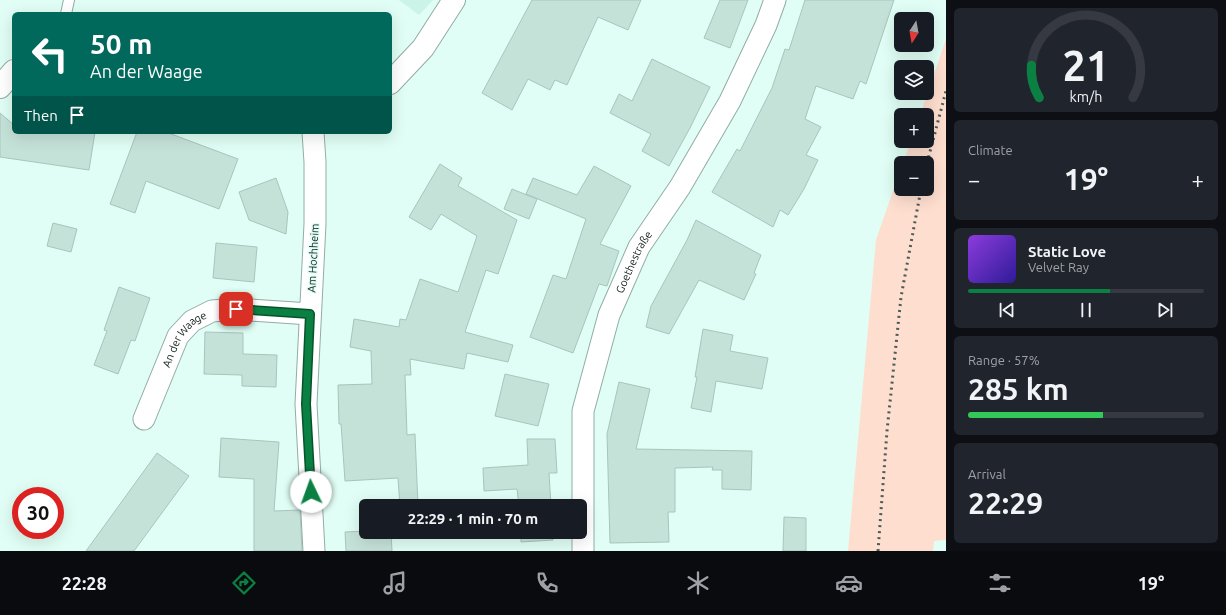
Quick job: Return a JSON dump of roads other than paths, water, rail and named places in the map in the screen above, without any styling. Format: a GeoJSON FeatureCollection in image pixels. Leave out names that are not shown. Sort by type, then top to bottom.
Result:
{"type":"FeatureCollection","features":[{"type":"Feature","properties":{"kind":"street"},"geometry":{"type":"LineString","coordinates":[[392,81],[424,48],[454,0]]}},
{"type":"Feature","properties":{"kind":"street","name":"Goethestraße"},"geometry":{"type":"LineString","coordinates":[[582,551],[583,412],[609,315],[639,247],[680,187],[730,101],[766,24],[775,0]]}},
{"type":"Feature","properties":{"kind":"street"},"geometry":{"type":"LineString","coordinates":[[0,88],[12,73]]}},
{"type":"Feature","properties":{"kind":"street","name":"Am Hochheim"},"geometry":{"type":"LineString","coordinates":[[313,134],[315,162],[315,224],[306,404],[314,551]]}},
{"type":"Feature","properties":{"kind":"street","name":"An der Waage"},"geometry":{"type":"LineString","coordinates":[[144,420],[178,336],[192,321],[212,311],[236,309],[310,314]]}},
{"type":"Feature","properties":{"kind":"lane"},"geometry":{"type":"LineString","coordinates":[[66,12],[69,0]]}},
{"type":"Feature","properties":{"kind":"railway"},"geometry":{"type":"LineString","coordinates":[[929,156],[946,91]]}},
{"type":"Feature","properties":{"kind":"railway"},"geometry":{"type":"LineString","coordinates":[[878,551],[887,431],[901,297],[920,196]]}}]}
